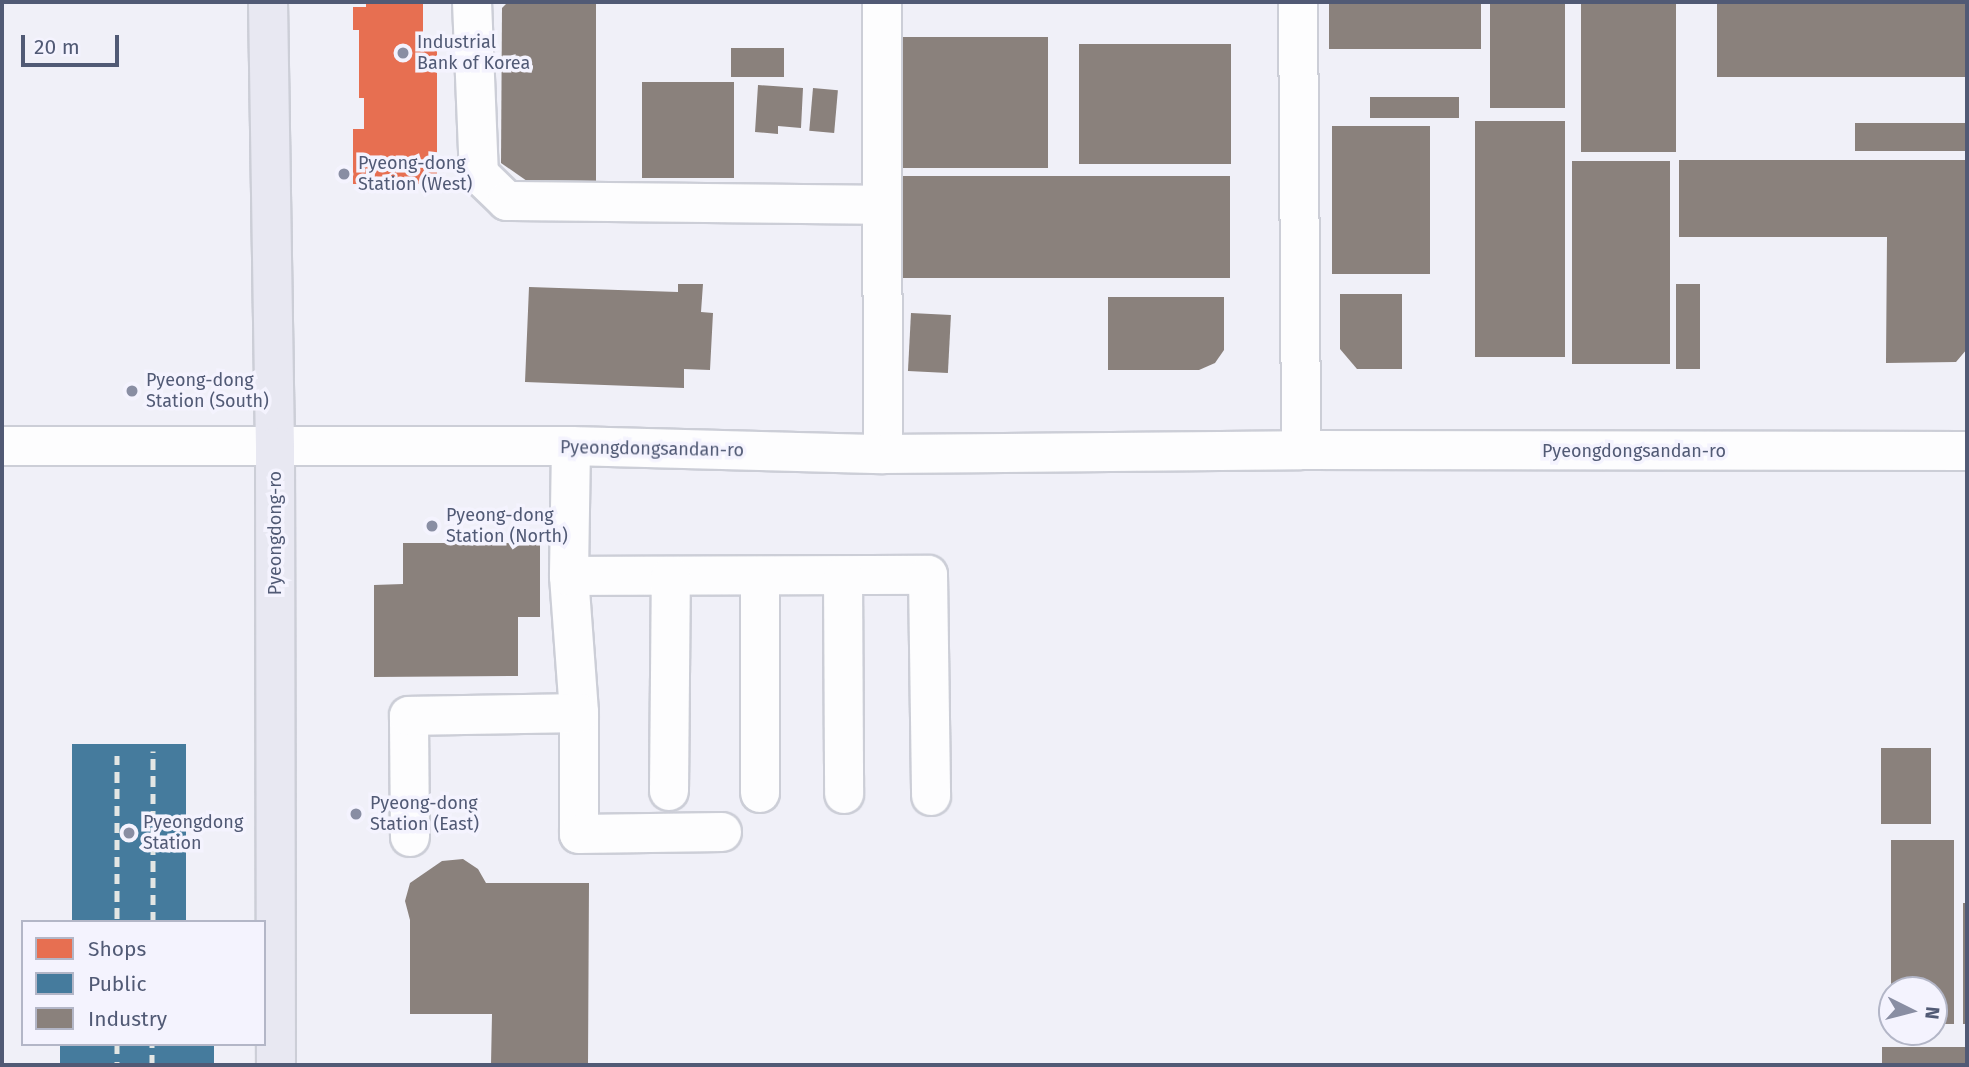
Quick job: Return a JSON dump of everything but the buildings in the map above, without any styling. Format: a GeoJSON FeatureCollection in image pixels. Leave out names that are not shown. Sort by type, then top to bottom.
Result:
{"type":"FeatureCollection","features":[{"type":"Feature","properties":{"kind":"main road","name":"Pyeongdong-ro"},"geometry":{"type":"LineString","coordinates":[[268,2],[275,447],[276,1065]]}},
{"type":"Feature","properties":{"kind":"street"},"geometry":{"type":"LineString","coordinates":[[472,2],[479,174],[507,201],[880,205]]}},
{"type":"Feature","properties":{"kind":"street"},"geometry":{"type":"LineString","coordinates":[[882,2],[880,205],[883,454]]}},
{"type":"Feature","properties":{"kind":"street"},"geometry":{"type":"LineString","coordinates":[[1298,2],[1301,450]]}},
{"type":"Feature","properties":{"kind":"street","name":"Pyeongdongsandan-ro"},"geometry":{"type":"LineString","coordinates":[[2,446],[571,446],[883,454],[1301,450],[1967,451]]}},
{"type":"Feature","properties":{"kind":"street"},"geometry":{"type":"LineString","coordinates":[[571,446],[569,576],[579,713],[579,834],[722,832]]}},
{"type":"Feature","properties":{"kind":"street"},"geometry":{"type":"LineString","coordinates":[[569,576],[928,575],[931,796]]}},
{"type":"Feature","properties":{"kind":"street"},"geometry":{"type":"LineString","coordinates":[[669,792],[671,576]]}},
{"type":"Feature","properties":{"kind":"street"},"geometry":{"type":"LineString","coordinates":[[760,576],[760,793]]}},
{"type":"Feature","properties":{"kind":"street"},"geometry":{"type":"LineString","coordinates":[[843,576],[844,794]]}},
{"type":"Feature","properties":{"kind":"street"},"geometry":{"type":"LineString","coordinates":[[410,838],[410,716],[579,713]]}},
{"type":"Feature","properties":{"kind":"railway"},"geometry":{"type":"LineString","coordinates":[[153,751],[153,920]]}},
{"type":"Feature","properties":{"kind":"railway"},"geometry":{"type":"LineString","coordinates":[[117,755],[117,920]]}},
{"type":"Feature","properties":{"kind":"railway"},"geometry":{"type":"LineString","coordinates":[[117,1046],[117,1065]]}},
{"type":"Feature","properties":{"kind":"railway"},"geometry":{"type":"LineString","coordinates":[[152,1046],[152,1065]]}},
{"type":"Feature","properties":{"kind":"place","name":"Industrial Bank of Korea"},"geometry":{"type":"Point","coordinates":[403,53]}},
{"type":"Feature","properties":{"kind":"place","name":"Pyeong-dong Station (West)"},"geometry":{"type":"Point","coordinates":[344,174]}},
{"type":"Feature","properties":{"kind":"place","name":"Pyeong-dong Station (South)"},"geometry":{"type":"Point","coordinates":[132,391]}},
{"type":"Feature","properties":{"kind":"place","name":"Pyeong-dong Station (North)"},"geometry":{"type":"Point","coordinates":[432,526]}},
{"type":"Feature","properties":{"kind":"place","name":"Pyeong-dong Station (East)"},"geometry":{"type":"Point","coordinates":[356,814]}},
{"type":"Feature","properties":{"kind":"place","name":"Pyeongdong Station"},"geometry":{"type":"Point","coordinates":[129,833]}}]}
